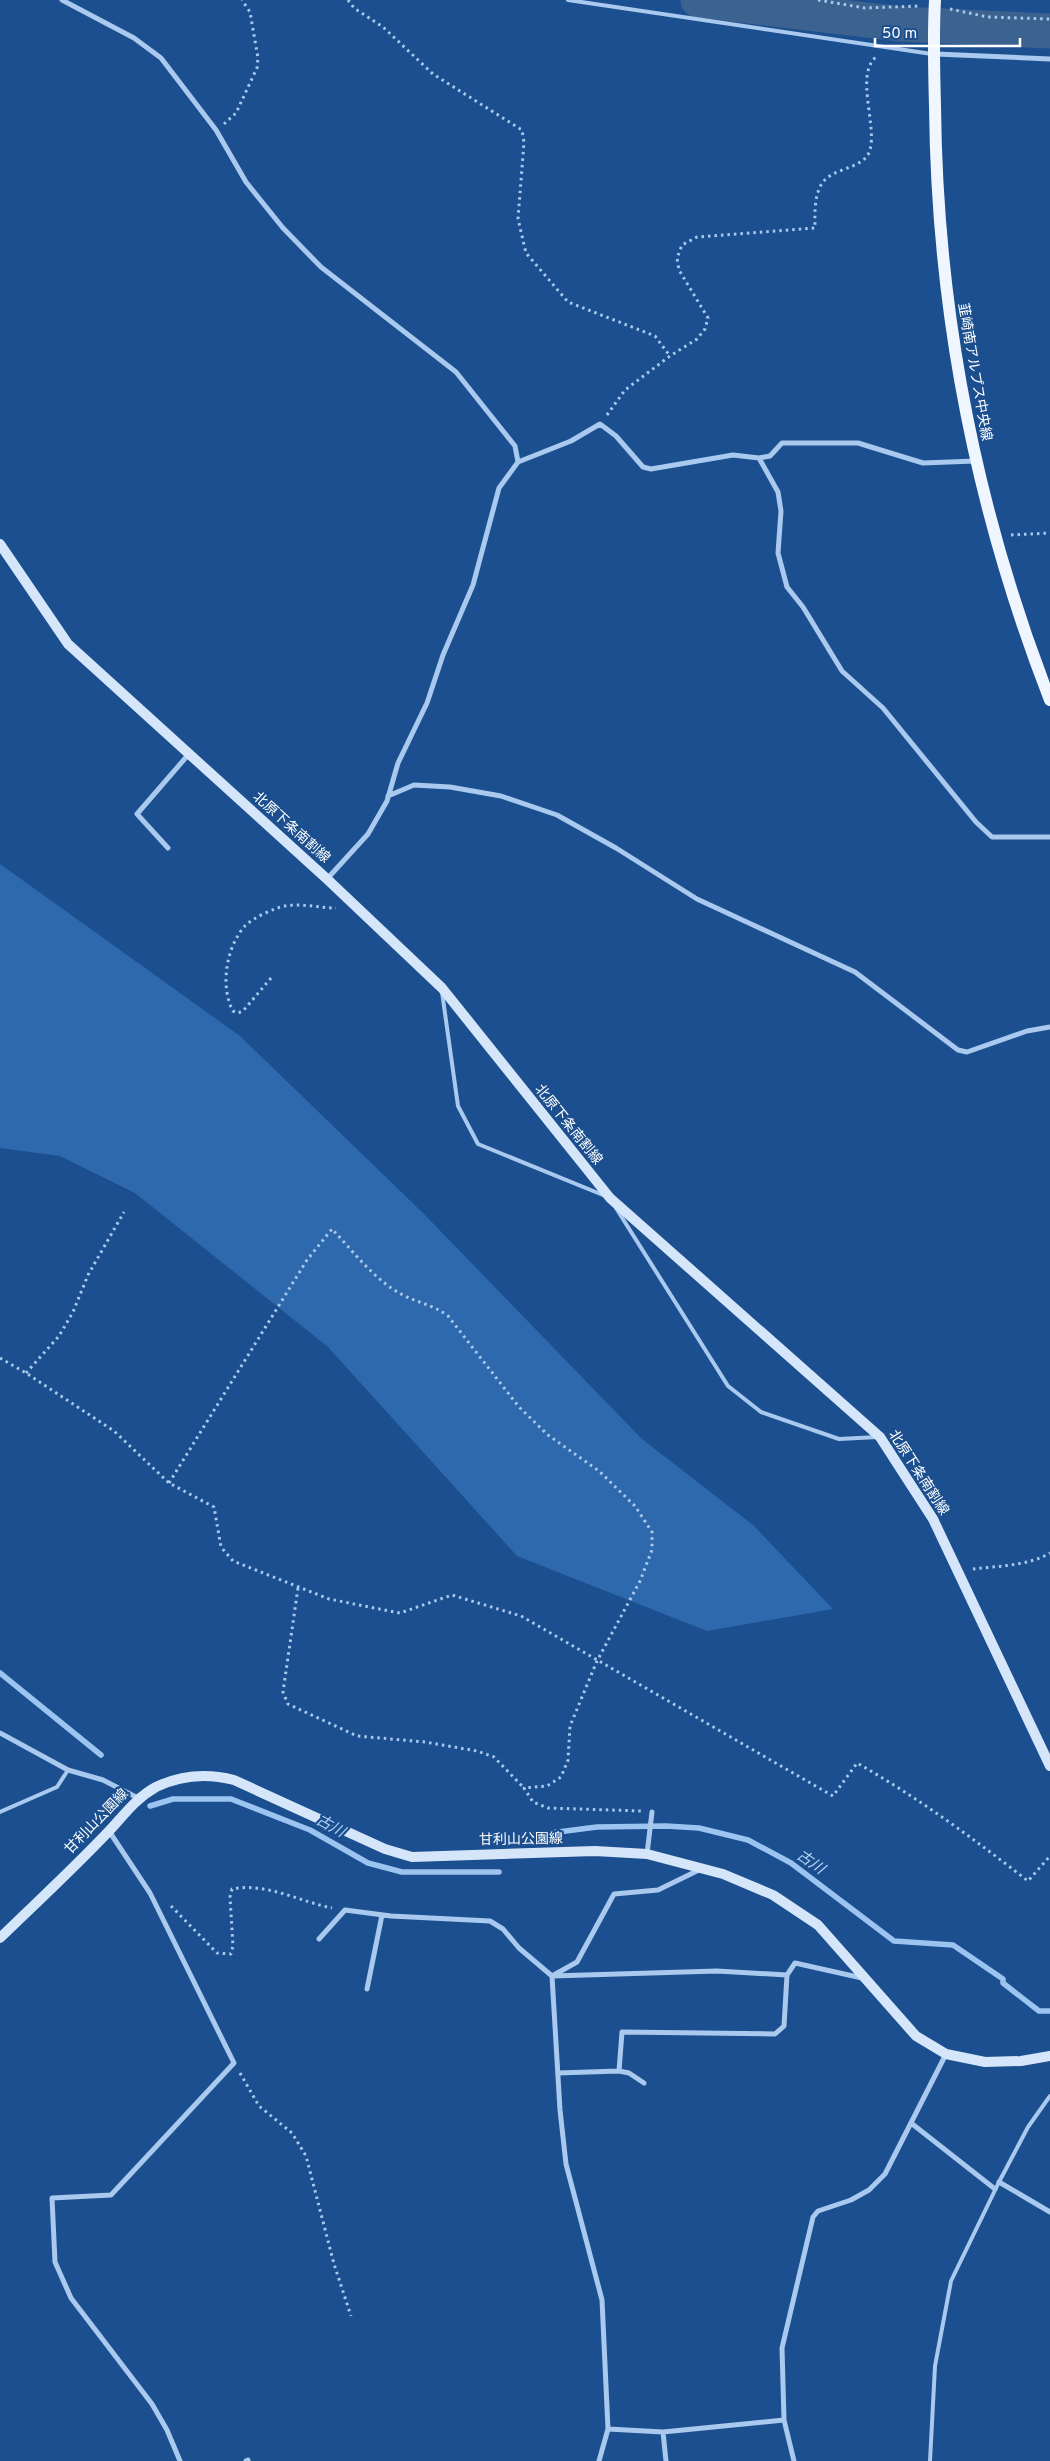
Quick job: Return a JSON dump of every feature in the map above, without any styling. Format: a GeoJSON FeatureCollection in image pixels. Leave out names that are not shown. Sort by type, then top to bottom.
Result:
{"type":"FeatureCollection","features":[{"type":"Feature","properties":{"kind":"main road","name":"韮崎南アルプス中央線"},"geometry":{"type":"LineString","coordinates":[[935,3],[934,54],[939,225],[947,305],[975,461],[994,536],[1032,655],[1050,700]]}},
{"type":"Feature","properties":{"kind":"main road","name":"北原下条南割線"},"geometry":{"type":"LineString","coordinates":[[0,544],[68,644],[188,755],[327,879],[442,988],[610,1198],[880,1437],[933,1519],[1050,1766]]}},
{"type":"Feature","properties":{"kind":"main road","name":"甘利山公園線"},"geometry":{"type":"LineString","coordinates":[[0,1938],[109,1831],[138,1798],[157,1787],[190,1776],[214,1775],[234,1780],[385,1849],[412,1857],[595,1850],[647,1854],[704,1868],[773,1895],[818,1925],[916,2036],[946,2054],[985,2062],[1021,2061],[1050,2056]]}},
{"type":"Feature","properties":{"kind":"street"},"geometry":{"type":"LineString","coordinates":[[62,0],[134,38],[161,58],[216,130],[246,182],[283,228],[321,267],[456,372],[514,446],[518,462]]}},
{"type":"Feature","properties":{"kind":"street"},"geometry":{"type":"LineString","coordinates":[[934,54],[1050,59]]}},
{"type":"Feature","properties":{"kind":"street"},"geometry":{"type":"LineString","coordinates":[[327,879],[368,834],[388,796],[398,763],[427,703],[443,655],[473,585],[499,488],[518,462],[571,441],[600,424],[616,436],[643,467],[651,469],[733,455],[760,458],[770,456],[782,443],[858,443],[924,462],[975,461]]}},
{"type":"Feature","properties":{"kind":"street"},"geometry":{"type":"LineString","coordinates":[[760,458],[778,492],[781,512],[778,553],[787,586],[803,607],[842,671],[883,708],[976,822],[992,837],[1050,837]]}},
{"type":"Feature","properties":{"kind":"street"},"geometry":{"type":"LineString","coordinates":[[168,848],[137,814],[188,755]]}},
{"type":"Feature","properties":{"kind":"street"},"geometry":{"type":"LineString","coordinates":[[388,796],[414,785],[450,787],[501,796],[557,814],[616,848],[697,899],[855,972],[958,1050],[967,1052],[1027,1031],[1050,1026]]}},
{"type":"Feature","properties":{"kind":"street"},"geometry":{"type":"LineString","coordinates":[[0,1733],[68,1770],[103,1780],[138,1798]]}},
{"type":"Feature","properties":{"kind":"street"},"geometry":{"type":"LineString","coordinates":[[647,1854],[652,1812]]}},
{"type":"Feature","properties":{"kind":"street"},"geometry":{"type":"LineString","coordinates":[[109,1831],[150,1893],[234,2063],[111,2195],[52,2198],[55,2262],[71,2298],[152,2404],[167,2430],[180,2461]]}},
{"type":"Feature","properties":{"kind":"street"},"geometry":{"type":"LineString","coordinates":[[552,1976],[577,1962],[614,1894],[658,1890],[704,1868]]}},
{"type":"Feature","properties":{"kind":"street"},"geometry":{"type":"LineString","coordinates":[[319,1939],[345,1910],[382,1916],[490,1921],[503,1929],[519,1948],[552,1976],[717,1970],[787,1975]]}},
{"type":"Feature","properties":{"kind":"street"},"geometry":{"type":"LineString","coordinates":[[367,1989],[382,1916]]}},
{"type":"Feature","properties":{"kind":"street"},"geometry":{"type":"LineString","coordinates":[[619,2071],[622,2032],[775,2034],[784,2026],[787,1975],[795,1963],[868,1980]]}},
{"type":"Feature","properties":{"kind":"street"},"geometry":{"type":"LineString","coordinates":[[552,1976],[566,2164],[602,2300],[608,2429],[599,2461]]}},
{"type":"Feature","properties":{"kind":"street"},"geometry":{"type":"LineString","coordinates":[[794,2461],[784,2420],[782,2348],[813,2217],[818,2211],[851,2200],[869,2190],[885,2174],[946,2054]]}},
{"type":"Feature","properties":{"kind":"street"},"geometry":{"type":"LineString","coordinates":[[558,2073],[619,2071],[629,2073],[644,2084]]}},
{"type":"Feature","properties":{"kind":"street"},"geometry":{"type":"LineString","coordinates":[[911,2123],[995,2188]]}},
{"type":"Feature","properties":{"kind":"street"},"geometry":{"type":"LineString","coordinates":[[999,2182],[1050,2212]]}},
{"type":"Feature","properties":{"kind":"street"},"geometry":{"type":"LineString","coordinates":[[608,2429],[663,2432],[784,2420]]}},
{"type":"Feature","properties":{"kind":"street"},"geometry":{"type":"LineString","coordinates":[[663,2432],[666,2461]]}},
{"type":"Feature","properties":{"kind":"lane"},"geometry":{"type":"LineString","coordinates":[[568,0],[934,54]]}},
{"type":"Feature","properties":{"kind":"lane"},"geometry":{"type":"LineString","coordinates":[[442,988],[458,1106],[478,1144],[610,1198],[728,1386],[761,1412],[839,1439],[880,1437]]}},
{"type":"Feature","properties":{"kind":"lane"},"geometry":{"type":"LineString","coordinates":[[0,1812],[57,1787],[68,1770]]}},
{"type":"Feature","properties":{"kind":"lane"},"geometry":{"type":"LineString","coordinates":[[930,2461],[935,2366],[951,2281],[995,2188],[1028,2127],[1050,2096]]}},
{"type":"Feature","properties":{"kind":"path"},"geometry":{"type":"LineString","coordinates":[[216,130],[236,114],[258,68],[250,12],[242,0]]}},
{"type":"Feature","properties":{"kind":"path"},"geometry":{"type":"LineString","coordinates":[[348,0],[354,8],[383,27],[433,74],[522,130],[524,142],[518,218],[526,253],[568,302],[655,336],[670,356]]}},
{"type":"Feature","properties":{"kind":"path"},"geometry":{"type":"LineString","coordinates":[[818,0],[865,8],[935,3],[988,17],[1050,19]]}},
{"type":"Feature","properties":{"kind":"path"},"geometry":{"type":"LineString","coordinates":[[600,424],[625,390],[670,356],[697,339],[705,329],[708,318],[679,270],[677,258],[682,245],[697,236],[815,228],[816,198],[820,184],[830,174],[861,161],[870,152],[872,135],[866,76],[872,61],[887,47]]}},
{"type":"Feature","properties":{"kind":"path"},"geometry":{"type":"LineString","coordinates":[[994,536],[1050,533]]}},
{"type":"Feature","properties":{"kind":"path"},"geometry":{"type":"LineString","coordinates":[[271,978],[243,1011],[238,1013],[233,1011],[226,996],[227,970],[231,951],[245,925],[284,906],[302,904],[359,909]]}},
{"type":"Feature","properties":{"kind":"path"},"geometry":{"type":"LineString","coordinates":[[26,1373],[59,1336],[73,1312],[88,1275],[124,1212]]}},
{"type":"Feature","properties":{"kind":"path"},"geometry":{"type":"LineString","coordinates":[[168,1483],[307,1260],[332,1229],[378,1277],[402,1295],[437,1308],[448,1316],[518,1407],[548,1435],[599,1471],[634,1506],[652,1532],[652,1550],[640,1581],[597,1662],[570,1726],[568,1760],[561,1777],[547,1786],[524,1788]]}},
{"type":"Feature","properties":{"kind":"path"},"geometry":{"type":"LineString","coordinates":[[0,1358],[114,1431],[168,1483],[214,1507],[221,1547],[233,1561],[330,1599],[400,1613],[452,1595],[521,1616],[597,1662],[645,1686],[833,1796],[856,1763],[879,1776],[984,1847],[1028,1881],[1050,1856]]}},
{"type":"Feature","properties":{"kind":"path"},"geometry":{"type":"LineString","coordinates":[[957,1571],[1014,1565],[1042,1558],[1050,1553]]}},
{"type":"Feature","properties":{"kind":"path"},"geometry":{"type":"LineString","coordinates":[[298,1588],[283,1692],[288,1704],[356,1736],[425,1742],[477,1751],[494,1757],[524,1788],[533,1802],[548,1808],[652,1812]]}},
{"type":"Feature","properties":{"kind":"path"},"geometry":{"type":"LineString","coordinates":[[150,1893],[170,1904],[217,1953],[225,1955],[230,1954],[233,1946],[230,1897],[232,1890],[242,1887],[262,1890],[314,1905],[345,1910]]}},
{"type":"Feature","properties":{"kind":"path"},"geometry":{"type":"LineString","coordinates":[[234,2063],[259,2106],[292,2133],[306,2156],[334,2264],[351,2316]]}},
{"type":"Feature","properties":{"kind":"shaded area"},"geometry":{"type":"Polygon","coordinates":[[[0,864],[240,1036],[423,1213],[642,1439],[753,1525],[833,1609],[707,1631],[517,1556],[328,1347],[135,1193],[60,1156],[0,1148],[0,864]]]}},
{"type":"Feature","properties":{"kind":"waterway"},"geometry":{"type":"LineString","coordinates":[[698,0],[901,24],[1050,31]]}},
{"type":"Feature","properties":{"kind":"waterway","name":"古川"},"geometry":{"type":"LineString","coordinates":[[0,1673],[101,1755]]}},
{"type":"Feature","properties":{"kind":"waterway","name":"古川"},"geometry":{"type":"LineString","coordinates":[[150,1806],[173,1799],[231,1799],[310,1830],[368,1863],[402,1872],[499,1872]]}},
{"type":"Feature","properties":{"kind":"waterway","name":"古川"},"geometry":{"type":"LineString","coordinates":[[519,1837],[597,1827],[666,1826],[699,1828],[748,1840],[791,1863],[894,1941],[953,1945],[1003,1979],[1003,1983],[1039,2011],[1050,2011]]}}]}
